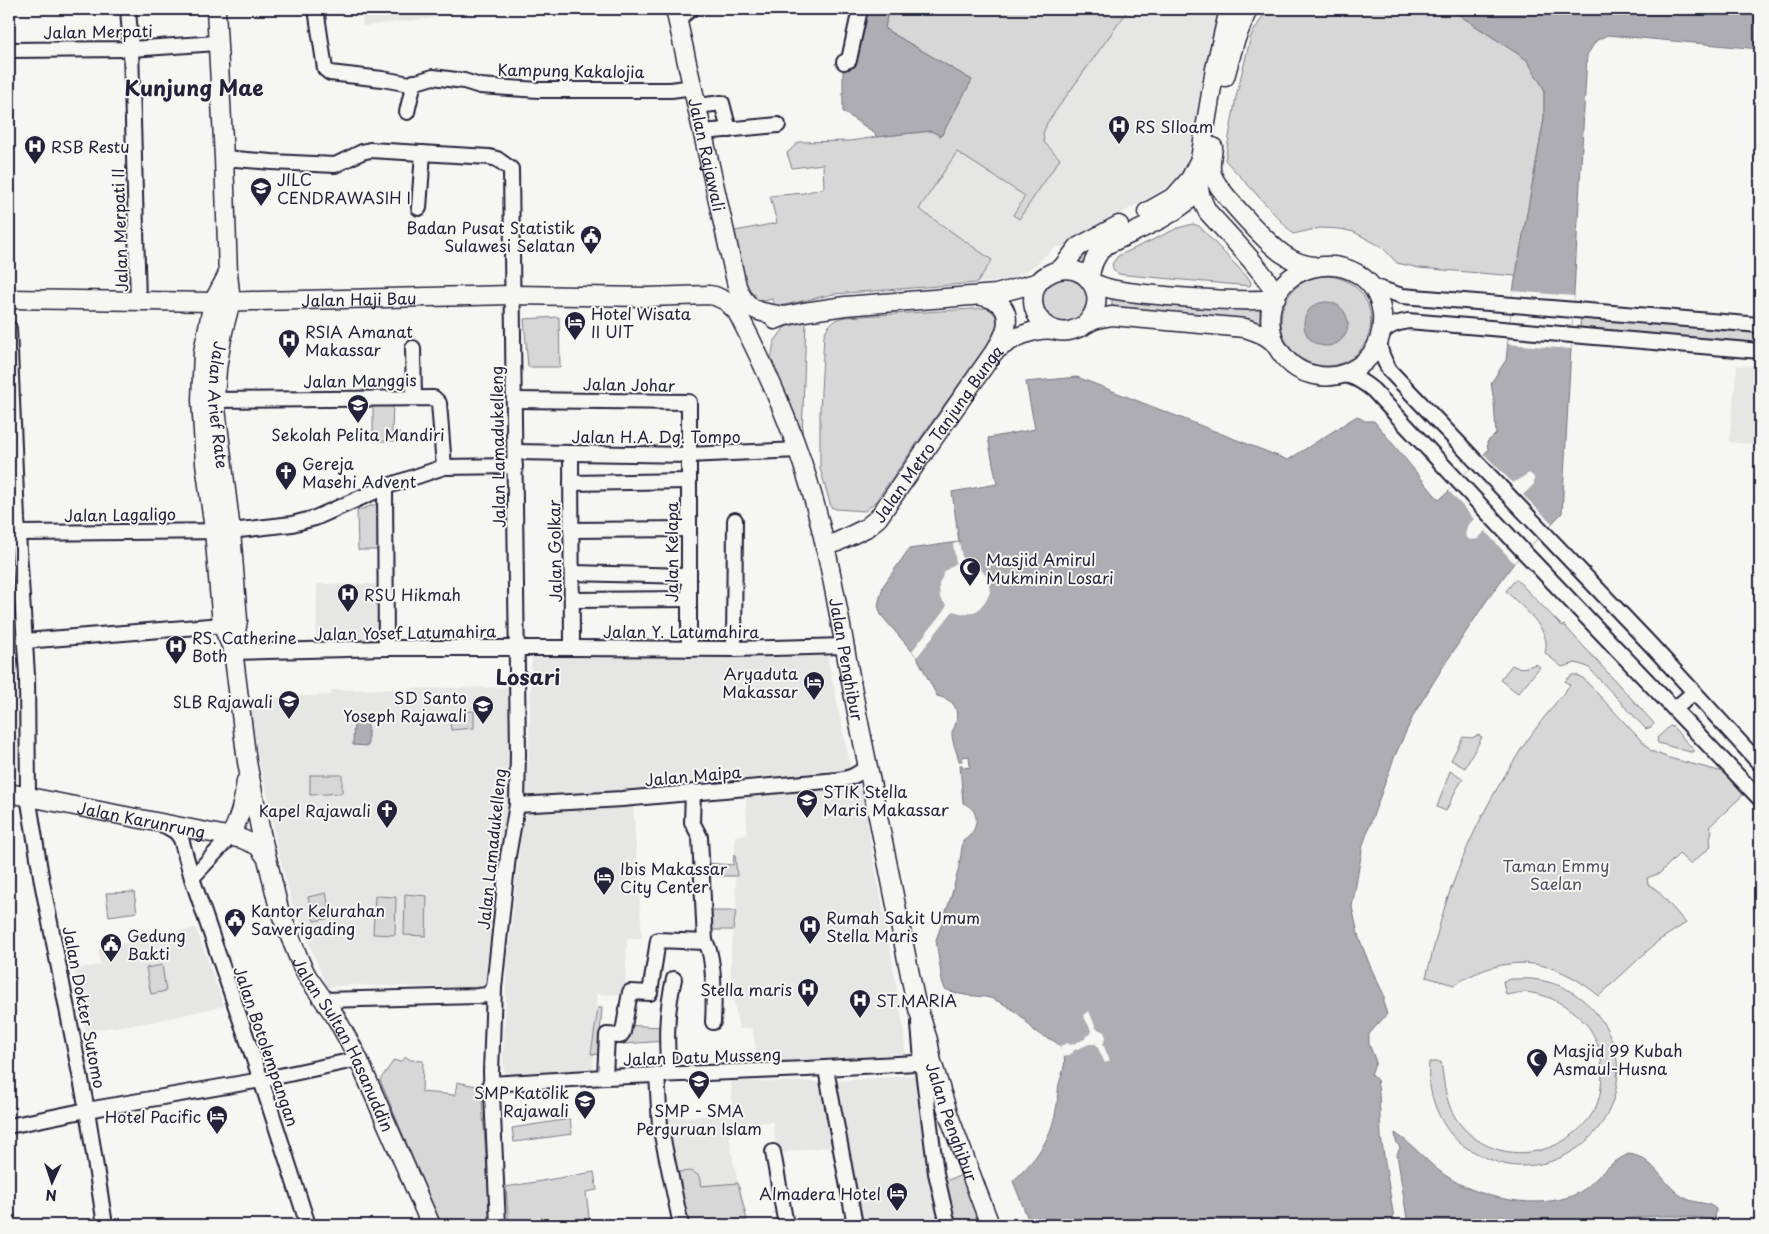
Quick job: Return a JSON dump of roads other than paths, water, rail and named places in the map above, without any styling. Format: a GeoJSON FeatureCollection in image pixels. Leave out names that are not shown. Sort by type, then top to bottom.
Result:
{"type":"FeatureCollection","features":[{"type":"Feature","properties":{"kind":"main road"},"geometry":{"type":"LineString","coordinates":[[216,9],[228,274]]}},
{"type":"Feature","properties":{"kind":"main road"},"geometry":{"type":"LineString","coordinates":[[1229,9],[1215,69],[1197,179],[1198,191],[1202,203],[1208,212],[1255,265],[1274,290],[1276,296]]}},
{"type":"Feature","properties":{"kind":"main road"},"geometry":{"type":"LineString","coordinates":[[1248,9],[1235,41],[1227,69],[1210,164],[1211,172],[1220,190],[1269,243],[1302,265],[1330,265],[1345,268],[1365,281],[1375,293],[1381,310],[1382,327],[1378,345],[1369,357],[1356,368],[1341,375],[1323,376],[1307,373],[1286,360],[1272,340],[1256,332],[1233,326],[1112,316],[1097,319],[1069,332],[1049,328],[1039,319],[1034,307],[1034,294],[1039,282],[1054,270],[1061,269],[1080,272],[1090,281],[1113,289],[1243,301],[1268,300],[1276,296]]}},
{"type":"Feature","properties":{"kind":"main road","name":"Jalan Rajawali"},"geometry":{"type":"LineString","coordinates":[[681,12],[692,87],[734,270],[739,305]]}},
{"type":"Feature","properties":{"kind":"main road"},"geometry":{"type":"LineString","coordinates":[[1061,269],[1078,247],[1175,196],[1190,179],[1200,159]]}},
{"type":"Feature","properties":{"kind":"main road"},"geometry":{"type":"LineString","coordinates":[[1082,327],[1091,319],[1097,302],[1095,291],[1090,281],[1090,272],[1100,250],[1106,245],[1175,211],[1188,202],[1198,191]]}},
{"type":"Feature","properties":{"kind":"main road"},"geometry":{"type":"LineString","coordinates":[[1276,346],[1270,322],[1276,296],[1292,277],[1314,266]]}},
{"type":"Feature","properties":{"kind":"main road"},"geometry":{"type":"LineString","coordinates":[[709,295],[728,282],[734,270]]}},
{"type":"Feature","properties":{"kind":"main road","name":"Jalan Arief Rate"},"geometry":{"type":"LineString","coordinates":[[228,274],[231,301],[217,369],[215,400],[223,531],[222,626],[233,651]]}},
{"type":"Feature","properties":{"kind":"main road","name":"Jalan Arief Rate"},"geometry":{"type":"LineString","coordinates":[[228,274],[213,302],[203,352],[201,378],[206,463],[223,531],[238,620],[233,651],[247,762],[266,858]]}},
{"type":"Feature","properties":{"kind":"main road"},"geometry":{"type":"LineString","coordinates":[[739,305],[785,316],[845,306],[996,294],[1039,282]]}},
{"type":"Feature","properties":{"kind":"main road","name":"Jalan Haji Bau"},"geometry":{"type":"LineString","coordinates":[[9,299],[213,302],[512,296],[665,297],[709,295],[739,305]]}},
{"type":"Feature","properties":{"kind":"main road"},"geometry":{"type":"LineString","coordinates":[[980,296],[998,301],[1005,309],[1007,317],[1006,332],[994,352]]}},
{"type":"Feature","properties":{"kind":"main road","name":"Jalan Penghibur"},"geometry":{"type":"LineString","coordinates":[[739,305],[798,450],[814,503],[825,548],[867,766],[919,1017],[928,1040],[932,1062],[949,1116],[990,1225]]}},
{"type":"Feature","properties":{"kind":"main road","name":"Jalan Metro Tanjung Bunga"},"geometry":{"type":"LineString","coordinates":[[825,548],[866,528],[878,518],[994,352],[1011,340],[1036,331],[1055,330]]}},
{"type":"Feature","properties":{"kind":"main road"},"geometry":{"type":"LineString","coordinates":[[230,837],[238,822],[242,807],[247,762]]}},
{"type":"Feature","properties":{"kind":"main road","name":"Jalan Karunrung"},"geometry":{"type":"LineString","coordinates":[[9,793],[152,820],[251,842],[263,850],[266,858]]}},
{"type":"Feature","properties":{"kind":"main road","name":"Jalan Sultan Hasanuddin"},"geometry":{"type":"LineString","coordinates":[[266,858],[279,909],[307,976],[324,1000],[359,1059],[431,1225]]}},
{"type":"Feature","properties":{"kind":"street","name":"Jalan Merpati II"},"geometry":{"type":"LineString","coordinates":[[128,9],[131,49],[138,301]]}},
{"type":"Feature","properties":{"kind":"street","name":"Kampung Kakalojia"},"geometry":{"type":"LineString","coordinates":[[316,9],[321,51],[327,72],[410,84],[433,77],[464,81],[480,86],[539,90],[671,90],[692,87]]}},
{"type":"Feature","properties":{"kind":"street"},"geometry":{"type":"LineString","coordinates":[[844,62],[850,56],[860,9]]}},
{"type":"Feature","properties":{"kind":"street","name":"Jalan Merpati"},"geometry":{"type":"LineString","coordinates":[[9,50],[131,49],[217,43]]}},
{"type":"Feature","properties":{"kind":"street"},"geometry":{"type":"LineString","coordinates":[[407,112],[414,82]]}},
{"type":"Feature","properties":{"kind":"street"},"geometry":{"type":"LineString","coordinates":[[697,106],[722,103],[729,130]]}},
{"type":"Feature","properties":{"kind":"street"},"geometry":{"type":"LineString","coordinates":[[702,132],[778,125]]}},
{"type":"Feature","properties":{"kind":"street"},"geometry":{"type":"LineString","coordinates":[[224,158],[335,165],[366,151],[424,153],[419,208]]}},
{"type":"Feature","properties":{"kind":"street","name":"Jalan Lamadukelleng"},"geometry":{"type":"LineString","coordinates":[[424,153],[489,157],[497,159],[511,169],[518,648],[517,805],[508,856],[494,988],[490,1084],[498,1225]]}},
{"type":"Feature","properties":{"kind":"street"},"geometry":{"type":"LineString","coordinates":[[1365,281],[1375,288],[1402,296],[1760,326]]}},
{"type":"Feature","properties":{"kind":"street"},"geometry":{"type":"LineString","coordinates":[[1760,351],[1408,321],[1386,327],[1380,336],[1382,355],[1390,371],[1549,537],[1760,764]]}},
{"type":"Feature","properties":{"kind":"street","name":"Jalan Dokter Sutomo"},"geometry":{"type":"LineString","coordinates":[[9,328],[14,533],[25,641],[28,796],[42,882],[87,1110],[105,1225]]}},
{"type":"Feature","properties":{"kind":"street"},"geometry":{"type":"LineString","coordinates":[[413,348],[414,397]]}},
{"type":"Feature","properties":{"kind":"street"},"geometry":{"type":"LineString","coordinates":[[1341,375],[1347,375],[1359,380],[1373,390],[1525,553],[1760,799]]}},
{"type":"Feature","properties":{"kind":"street","name":"Jalan Manggis"},"geometry":{"type":"LineString","coordinates":[[215,400],[434,398],[439,402],[444,467]]}},
{"type":"Feature","properties":{"kind":"street","name":"Jalan Johar"},"geometry":{"type":"LineString","coordinates":[[515,400],[689,402],[688,455]]}},
{"type":"Feature","properties":{"kind":"street","name":"Jalan H.A. Dg. Tompo"},"geometry":{"type":"LineString","coordinates":[[515,452],[688,455],[798,450]]}},
{"type":"Feature","properties":{"kind":"street","name":"Jalan Golkar"},"geometry":{"type":"LineString","coordinates":[[571,454],[572,648]]}},
{"type":"Feature","properties":{"kind":"street","name":"Jalan Kelapa"},"geometry":{"type":"LineString","coordinates":[[688,455],[689,650]]}},
{"type":"Feature","properties":{"kind":"street","name":"Jalan Lagaligo"},"geometry":{"type":"LineString","coordinates":[[14,533],[223,531],[292,524],[315,518],[385,487],[444,467],[515,466]]}},
{"type":"Feature","properties":{"kind":"street"},"geometry":{"type":"LineString","coordinates":[[571,483],[689,481]]}},
{"type":"Feature","properties":{"kind":"street"},"geometry":{"type":"LineString","coordinates":[[385,487],[386,648]]}},
{"type":"Feature","properties":{"kind":"street"},"geometry":{"type":"LineString","coordinates":[[734,649],[736,520]]}},
{"type":"Feature","properties":{"kind":"street"},"geometry":{"type":"LineString","coordinates":[[571,530],[689,529]]}},
{"type":"Feature","properties":{"kind":"street"},"geometry":{"type":"LineString","coordinates":[[572,573],[689,576]]}},
{"type":"Feature","properties":{"kind":"street"},"geometry":{"type":"LineString","coordinates":[[572,600],[689,600]]}},
{"type":"Feature","properties":{"kind":"street"},"geometry":{"type":"LineString","coordinates":[[25,641],[222,626]]}},
{"type":"Feature","properties":{"kind":"street","name":"Jalan Y. Latumahira"},"geometry":{"type":"LineString","coordinates":[[518,648],[689,650],[844,646]]}},
{"type":"Feature","properties":{"kind":"street","name":"Jalan Yosef Latumahira"},"geometry":{"type":"LineString","coordinates":[[233,651],[518,648]]}},
{"type":"Feature","properties":{"kind":"street"},"geometry":{"type":"LineString","coordinates":[[1675,709],[1694,692]]}},
{"type":"Feature","properties":{"kind":"street","name":"Jalan Maipa"},"geometry":{"type":"LineString","coordinates":[[517,805],[622,799],[849,779],[859,774],[867,766]]}},
{"type":"Feature","properties":{"kind":"street"},"geometry":{"type":"LineString","coordinates":[[693,792],[692,822],[700,837],[705,942],[709,946],[712,968],[713,1022]]}},
{"type":"Feature","properties":{"kind":"street","name":"Jalan Botolempangan"},"geometry":{"type":"LineString","coordinates":[[152,820],[166,825],[176,832],[181,839],[192,878],[308,1225]]}},
{"type":"Feature","properties":{"kind":"street"},"geometry":{"type":"LineString","coordinates":[[192,878],[230,837]]}},
{"type":"Feature","properties":{"kind":"street"},"geometry":{"type":"LineString","coordinates":[[605,1077],[607,1035],[620,1036],[623,1032],[630,992],[650,993],[658,940],[705,942]]}},
{"type":"Feature","properties":{"kind":"street"},"geometry":{"type":"LineString","coordinates":[[674,979],[668,1005],[660,1126],[681,1225]]}},
{"type":"Feature","properties":{"kind":"street"},"geometry":{"type":"LineString","coordinates":[[324,1000],[487,995],[494,988]]}},
{"type":"Feature","properties":{"kind":"street"},"geometry":{"type":"LineString","coordinates":[[408,998],[481,1005],[490,1011],[493,1016]]}},
{"type":"Feature","properties":{"kind":"street","name":"Jalan Penghibur"},"geometry":{"type":"LineString","coordinates":[[916,1062],[920,1059],[921,1054],[919,1017]]}},
{"type":"Feature","properties":{"kind":"street"},"geometry":{"type":"LineString","coordinates":[[9,1126],[87,1110],[261,1080],[359,1059]]}},
{"type":"Feature","properties":{"kind":"street"},"geometry":{"type":"LineString","coordinates":[[916,1062],[923,1070],[936,1173],[948,1225]]}},
{"type":"Feature","properties":{"kind":"street","name":"Jalan Datu Musseng"},"geometry":{"type":"LineString","coordinates":[[490,1084],[916,1062]]}},
{"type":"Feature","properties":{"kind":"street"},"geometry":{"type":"LineString","coordinates":[[826,1068],[855,1225]]}},
{"type":"Feature","properties":{"kind":"street"},"geometry":{"type":"LineString","coordinates":[[772,1152],[786,1225]]}},
{"type":"Feature","properties":{"kind":"place","name":"RS SIloam"},"geometry":{"type":"Point","coordinates":[1119,145]}},
{"type":"Feature","properties":{"kind":"place","name":"RSB Restu"},"geometry":{"type":"Point","coordinates":[35,165]}},
{"type":"Feature","properties":{"kind":"place","name":"JILC CENDRAWASIH I"},"geometry":{"type":"Point","coordinates":[261,207]}},
{"type":"Feature","properties":{"kind":"place","name":"Badan Pusat Statistik Sulawesi Selatan"},"geometry":{"type":"Point","coordinates":[591,255]}},
{"type":"Feature","properties":{"kind":"place","name":"Hotel Wisata II UIT"},"geometry":{"type":"Point","coordinates":[575,341]}},
{"type":"Feature","properties":{"kind":"place","name":"RSIA Amanat Makassar"},"geometry":{"type":"Point","coordinates":[289,359]}},
{"type":"Feature","properties":{"kind":"place","name":"Sekolah Pelita Mandiri"},"geometry":{"type":"Point","coordinates":[358,424]}},
{"type":"Feature","properties":{"kind":"place","name":"Gereja Masehi Advent"},"geometry":{"type":"Point","coordinates":[286,491]}},
{"type":"Feature","properties":{"kind":"place","name":"Masjid Amirul Mukminin Losari"},"geometry":{"type":"Point","coordinates":[970,587]}},
{"type":"Feature","properties":{"kind":"place","name":"RSU Hikmah"},"geometry":{"type":"Point","coordinates":[348,613]}},
{"type":"Feature","properties":{"kind":"place","name":"RS. Catherine Both"},"geometry":{"type":"Point","coordinates":[176,665]}},
{"type":"Feature","properties":{"kind":"place","name":"Aryaduta Makassar"},"geometry":{"type":"Point","coordinates":[814,701]}},
{"type":"Feature","properties":{"kind":"place","name":"SLB Rajawali"},"geometry":{"type":"Point","coordinates":[289,720]}},
{"type":"Feature","properties":{"kind":"place","name":"SD Santo Yoseph Rajawali"},"geometry":{"type":"Point","coordinates":[483,725]}},
{"type":"Feature","properties":{"kind":"place","name":"STIK Stella Maris Makassar"},"geometry":{"type":"Point","coordinates":[807,819]}},
{"type":"Feature","properties":{"kind":"place","name":"Kapel Rajawali"},"geometry":{"type":"Point","coordinates":[387,829]}},
{"type":"Feature","properties":{"kind":"place","name":"Ibis Makassar City Center"},"geometry":{"type":"Point","coordinates":[604,896]}},
{"type":"Feature","properties":{"kind":"place","name":"Kantor Kelurahan Sawerigading"},"geometry":{"type":"Point","coordinates":[235,938]}},
{"type":"Feature","properties":{"kind":"place","name":"Rumah Sakit Umum Stella Maris"},"geometry":{"type":"Point","coordinates":[810,945]}},
{"type":"Feature","properties":{"kind":"place","name":"Gedung Bakti"},"geometry":{"type":"Point","coordinates":[111,963]}},
{"type":"Feature","properties":{"kind":"place","name":"Stella maris"},"geometry":{"type":"Point","coordinates":[808,1008]}},
{"type":"Feature","properties":{"kind":"place","name":"ST.MARIA"},"geometry":{"type":"Point","coordinates":[860,1019]}},
{"type":"Feature","properties":{"kind":"place","name":"Masjid 99 Kubah Asmaul-Husna"},"geometry":{"type":"Point","coordinates":[1537,1078]}},
{"type":"Feature","properties":{"kind":"place","name":"SMP - SMA Perguruan Islam"},"geometry":{"type":"Point","coordinates":[699,1100]}},
{"type":"Feature","properties":{"kind":"place","name":"SMP Katolik Rajawali"},"geometry":{"type":"Point","coordinates":[585,1120]}},
{"type":"Feature","properties":{"kind":"place","name":"Hotel Pacific"},"geometry":{"type":"Point","coordinates":[217,1135]}},
{"type":"Feature","properties":{"kind":"place","name":"Almadera Hotel"},"geometry":{"type":"Point","coordinates":[897,1212]}},
{"type":"Feature","properties":{"kind":"district","name":"Kunjung Mae"},"geometry":{"type":"Point","coordinates":[194,87]}},
{"type":"Feature","properties":{"kind":"district","name":"Losari"},"geometry":{"type":"Point","coordinates":[528,676]}},
{"type":"Feature","properties":{"kind":"park label","name":"Taman Emmy Saelan"},"geometry":{"type":"Point","coordinates":[1556,874]}}]}
